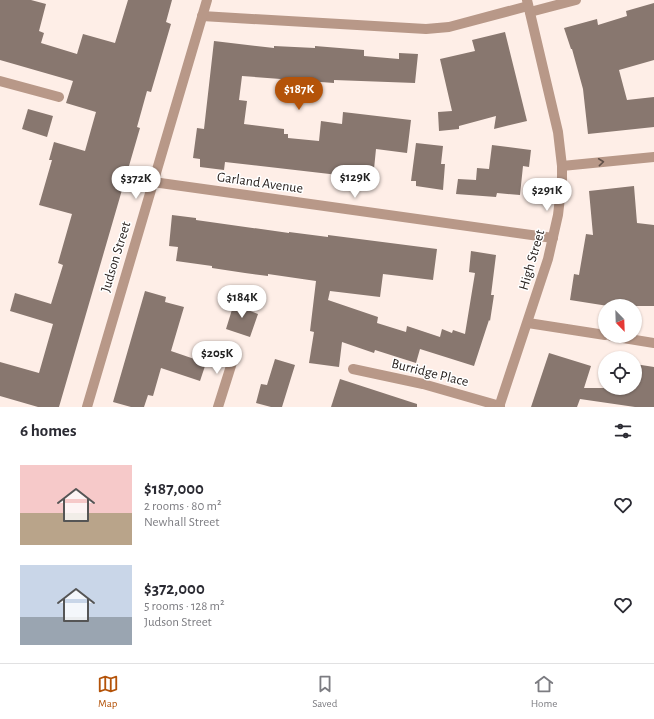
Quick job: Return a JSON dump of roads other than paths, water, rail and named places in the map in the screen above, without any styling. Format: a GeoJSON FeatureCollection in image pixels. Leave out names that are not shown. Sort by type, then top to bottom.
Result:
{"type":"FeatureCollection","features":[{"type":"Feature","properties":{"kind":"street","name":"Judson Street"},"geometry":{"type":"LineString","coordinates":[[87,407],[207,0]]}},
{"type":"Feature","properties":{"kind":"street"},"geometry":{"type":"LineString","coordinates":[[202,16],[426,29],[449,27],[528,6],[576,0]]}},
{"type":"Feature","properties":{"kind":"street","name":"High Street"},"geometry":{"type":"LineString","coordinates":[[500,407],[548,259],[561,195],[562,166],[558,132],[528,6]]}},
{"type":"Feature","properties":{"kind":"street"},"geometry":{"type":"LineString","coordinates":[[0,82],[59,98]]}},
{"type":"Feature","properties":{"kind":"street"},"geometry":{"type":"LineString","coordinates":[[562,166],[654,157]]}},
{"type":"Feature","properties":{"kind":"street","name":"Garland Avenue"},"geometry":{"type":"LineString","coordinates":[[153,182],[553,238]]}},
{"type":"Feature","properties":{"kind":"street"},"geometry":{"type":"LineString","coordinates":[[528,323],[598,334]]}},
{"type":"Feature","properties":{"kind":"street"},"geometry":{"type":"LineString","coordinates":[[642,341],[654,343]]}},
{"type":"Feature","properties":{"kind":"street"},"geometry":{"type":"LineString","coordinates":[[218,407],[236,350]]}},
{"type":"Feature","properties":{"kind":"street","name":"Burridge Place"},"geometry":{"type":"LineString","coordinates":[[353,369],[423,384],[500,407]]}}]}
